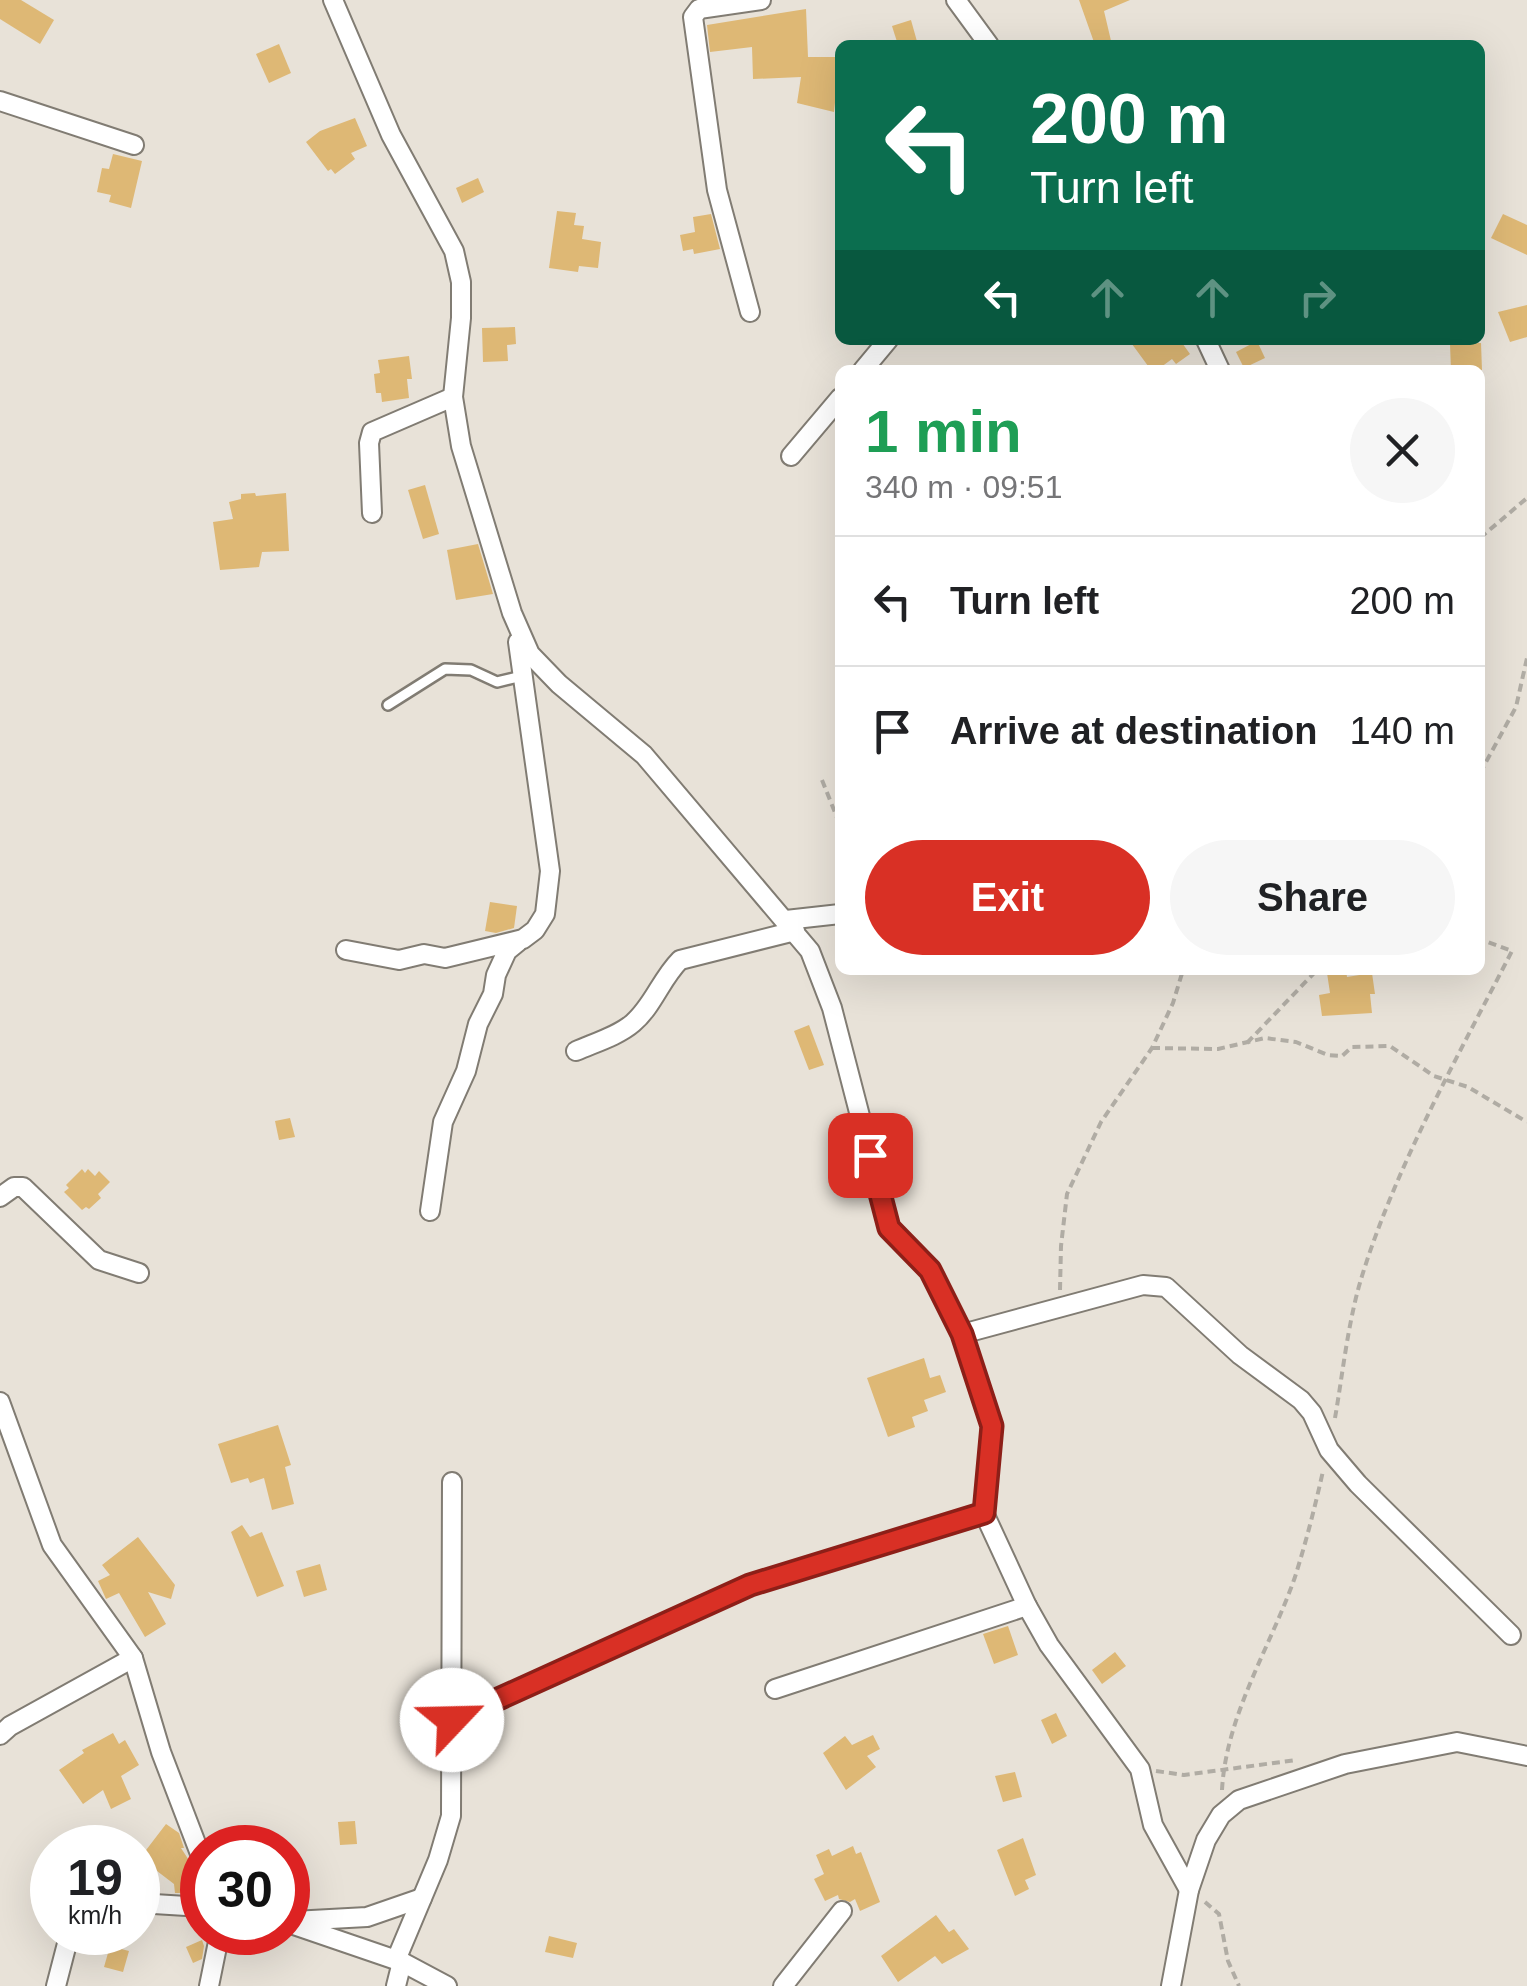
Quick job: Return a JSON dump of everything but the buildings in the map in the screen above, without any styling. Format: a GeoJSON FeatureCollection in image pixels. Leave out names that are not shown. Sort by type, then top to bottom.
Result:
{"type":"FeatureCollection","features":[{"type":"Feature","properties":{"kind":"street"},"geometry":{"type":"LineString","coordinates":[[333,0],[390,135],[454,251],[461,282],[462,318],[453,396],[462,446],[512,613],[525,676],[550,871],[545,914],[536,930],[507,951],[478,1024],[466,1070],[444,1122],[430,1211]]}},
{"type":"Feature","properties":{"kind":"street"},"geometry":{"type":"LineString","coordinates":[[750,312],[717,190],[693,18],[699,9],[761,0]]}},
{"type":"Feature","properties":{"kind":"street"},"geometry":{"type":"LineString","coordinates":[[956,0],[985,40]]}},
{"type":"Feature","properties":{"kind":"street"},"geometry":{"type":"LineString","coordinates":[[0,101],[134,144]]}},
{"type":"Feature","properties":{"kind":"street"},"geometry":{"type":"LineString","coordinates":[[867,365],[884,345]]}},
{"type":"Feature","properties":{"kind":"street"},"geometry":{"type":"LineString","coordinates":[[372,514],[372,432],[453,396]]}},
{"type":"Feature","properties":{"kind":"street"},"geometry":{"type":"LineString","coordinates":[[791,456],[835,404]]}},
{"type":"Feature","properties":{"kind":"street"},"geometry":{"type":"LineString","coordinates":[[512,613],[530,654],[559,684],[644,755],[810,951],[832,1008],[889,1228],[930,1270],[962,1334],[992,1426],[984,1513],[1049,1645],[1140,1769],[1153,1825],[1189,1890]]}},
{"type":"Feature","properties":{"kind":"street"},"geometry":{"type":"LineString","coordinates":[[576,1051],[632,1025],[680,960],[835,915]]}},
{"type":"Feature","properties":{"kind":"street"},"geometry":{"type":"LineString","coordinates":[[346,950],[399,960],[424,954],[445,958],[523,939]]}},
{"type":"Feature","properties":{"kind":"street"},"geometry":{"type":"LineString","coordinates":[[0,1197],[14,1187],[23,1187],[99,1260],[139,1273]]}},
{"type":"Feature","properties":{"kind":"street"},"geometry":{"type":"LineString","coordinates":[[962,1334],[1143,1285],[1166,1287],[1240,1356],[1301,1400],[1312,1412],[1329,1450],[1358,1484],[1510,1635]]}},
{"type":"Feature","properties":{"kind":"street"},"geometry":{"type":"LineString","coordinates":[[0,1402],[52,1546],[133,1658],[160,1752],[189,1825]]}},
{"type":"Feature","properties":{"kind":"street"},"geometry":{"type":"LineString","coordinates":[[396,1986],[399,1961],[451,1816],[452,1482]]}},
{"type":"Feature","properties":{"kind":"street"},"geometry":{"type":"LineString","coordinates":[[452,1720],[750,1585],[984,1513]]}},
{"type":"Feature","properties":{"kind":"street"},"geometry":{"type":"LineString","coordinates":[[775,1690],[1027,1606]]}},
{"type":"Feature","properties":{"kind":"street"},"geometry":{"type":"LineString","coordinates":[[0,1735],[133,1658]]}},
{"type":"Feature","properties":{"kind":"street"},"geometry":{"type":"LineString","coordinates":[[1171,1986],[1189,1890],[1206,1840],[1221,1815],[1239,1800],[1345,1764],[1457,1742],[1527,1756]]}},
{"type":"Feature","properties":{"kind":"street"},"geometry":{"type":"LineString","coordinates":[[310,1921],[366,1917],[422,1898]]}},
{"type":"Feature","properties":{"kind":"street"},"geometry":{"type":"LineString","coordinates":[[783,1986],[842,1910]]}},
{"type":"Feature","properties":{"kind":"street"},"geometry":{"type":"LineString","coordinates":[[310,1930],[399,1961],[446,1986]]}},
{"type":"Feature","properties":{"kind":"street"},"geometry":{"type":"LineString","coordinates":[[56,1986],[64,1955]]}},
{"type":"Feature","properties":{"kind":"street"},"geometry":{"type":"LineString","coordinates":[[210,1986],[216,1955]]}},
{"type":"Feature","properties":{"kind":"lane"},"geometry":{"type":"LineString","coordinates":[[388,704],[445,669],[470,670],[497,682],[525,676]]}},
{"type":"Feature","properties":{"kind":"path"},"geometry":{"type":"LineString","coordinates":[[1485,534],[1527,498]]}},
{"type":"Feature","properties":{"kind":"path"},"geometry":{"type":"LineString","coordinates":[[1485,765],[1516,707],[1527,658]]}},
{"type":"Feature","properties":{"kind":"path"},"geometry":{"type":"LineString","coordinates":[[822,780],[835,812]]}},
{"type":"Feature","properties":{"kind":"path"},"geometry":{"type":"LineString","coordinates":[[1221,1815],[1224,1768],[1250,1686],[1294,1578],[1329,1450],[1361,1278],[1384,1216],[1446,1080],[1512,951],[1485,941]]}},
{"type":"Feature","properties":{"kind":"path"},"geometry":{"type":"LineString","coordinates":[[1060,1307],[1060,1246],[1067,1194],[1101,1122],[1152,1048],[1182,975]]}},
{"type":"Feature","properties":{"kind":"path"},"geometry":{"type":"LineString","coordinates":[[1247,1042],[1312,975]]}},
{"type":"Feature","properties":{"kind":"path"},"geometry":{"type":"LineString","coordinates":[[1152,1048],[1218,1049],[1265,1038],[1296,1042],[1328,1055],[1342,1056],[1352,1047],[1390,1046],[1434,1076],[1468,1087],[1527,1122]]}},
{"type":"Feature","properties":{"kind":"path"},"geometry":{"type":"LineString","coordinates":[[1140,1769],[1184,1775],[1306,1760]]}},
{"type":"Feature","properties":{"kind":"path"},"geometry":{"type":"LineString","coordinates":[[1189,1890],[1219,1914],[1228,1961],[1239,1986]]}},
{"type":"Feature","properties":{"kind":"route"},"geometry":{"type":"LineString","coordinates":[[452,1720],[750,1585],[984,1513],[992,1426],[962,1334],[930,1270],[889,1228],[870,1155]]}}]}
